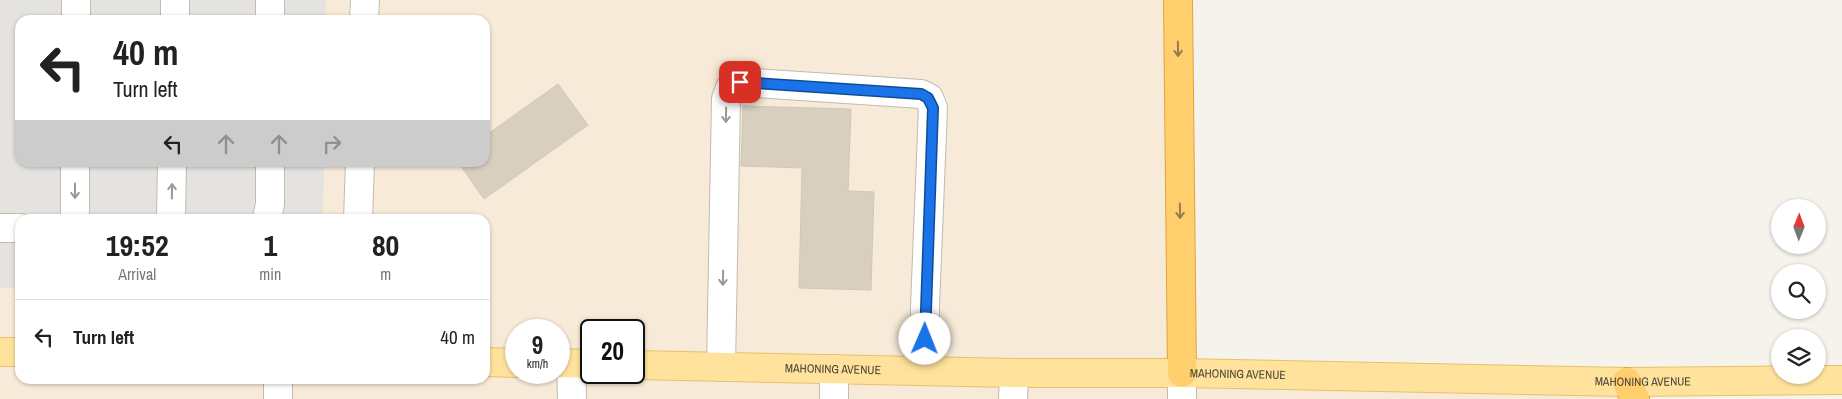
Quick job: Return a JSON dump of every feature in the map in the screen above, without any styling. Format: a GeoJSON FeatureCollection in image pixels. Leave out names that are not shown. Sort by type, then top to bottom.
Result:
{"type":"FeatureCollection","features":[{"type":"Feature","properties":{"kind":"highway"},"geometry":{"type":"LineString","coordinates":[[1178,0],[1182,386]]}},
{"type":"Feature","properties":{"kind":"main road"},"geometry":{"type":"LineString","coordinates":[[0,352],[15,352]]}},
{"type":"Feature","properties":{"kind":"main road"},"geometry":{"type":"LineString","coordinates":[[490,362],[505,363]]}},
{"type":"Feature","properties":{"kind":"main road","name":"MAHONING AVENUE"},"geometry":{"type":"LineString","coordinates":[[645,365],[925,371],[1014,386],[1631,391],[1838,380]]}},
{"type":"Feature","properties":{"kind":"street"},"geometry":{"type":"LineString","coordinates":[[76,0],[76,15]]}},
{"type":"Feature","properties":{"kind":"street"},"geometry":{"type":"LineString","coordinates":[[175,0],[175,15]]}},
{"type":"Feature","properties":{"kind":"street"},"geometry":{"type":"LineString","coordinates":[[270,0],[270,15]]}},
{"type":"Feature","properties":{"kind":"street"},"geometry":{"type":"LineString","coordinates":[[364,0],[364,15]]}},
{"type":"Feature","properties":{"kind":"street"},"geometry":{"type":"LineString","coordinates":[[720,367],[726,99],[730,88],[740,82],[921,94],[928,98],[933,108],[925,306],[925,371]]}},
{"type":"Feature","properties":{"kind":"street"},"geometry":{"type":"LineString","coordinates":[[74,214],[75,167]]}},
{"type":"Feature","properties":{"kind":"street"},"geometry":{"type":"LineString","coordinates":[[171,214],[172,167]]}},
{"type":"Feature","properties":{"kind":"street"},"geometry":{"type":"LineString","coordinates":[[268,211],[270,167]]}},
{"type":"Feature","properties":{"kind":"street"},"geometry":{"type":"LineString","coordinates":[[358,214],[360,167]]}},
{"type":"Feature","properties":{"kind":"street"},"geometry":{"type":"LineString","coordinates":[[0,228],[15,228]]}},
{"type":"Feature","properties":{"kind":"street"},"geometry":{"type":"LineString","coordinates":[[572,399],[574,364]]}},
{"type":"Feature","properties":{"kind":"street"},"geometry":{"type":"LineString","coordinates":[[834,369],[834,399]]}},
{"type":"Feature","properties":{"kind":"street"},"geometry":{"type":"LineString","coordinates":[[278,384],[278,399]]}},
{"type":"Feature","properties":{"kind":"shaded area"},"geometry":{"type":"Polygon","coordinates":[[[0,0],[1178,0],[1182,372],[1627,382],[1635,399],[0,399],[0,0]]]}},
{"type":"Feature","properties":{"kind":"shaded area"},"geometry":{"type":"Polygon","coordinates":[[[0,0],[326,0],[325,15],[15,15],[15,167],[324,167],[323,214],[15,214],[15,288],[0,288],[0,0]]]}},
{"type":"Feature","properties":{"kind":"building"},"geometry":{"type":"Polygon","coordinates":[[[558,84],[588,125],[484,199],[462,167],[490,167],[490,132],[558,84]]]}},
{"type":"Feature","properties":{"kind":"building"},"geometry":{"type":"Polygon","coordinates":[[[743,106],[851,109],[848,191],[874,192],[871,290],[799,288],[802,168],[741,166],[743,106]]]}},
{"type":"Feature","properties":{"kind":"route"},"geometry":{"type":"LineString","coordinates":[[740,82],[921,94],[928,98],[933,108],[925,339]]}}]}
